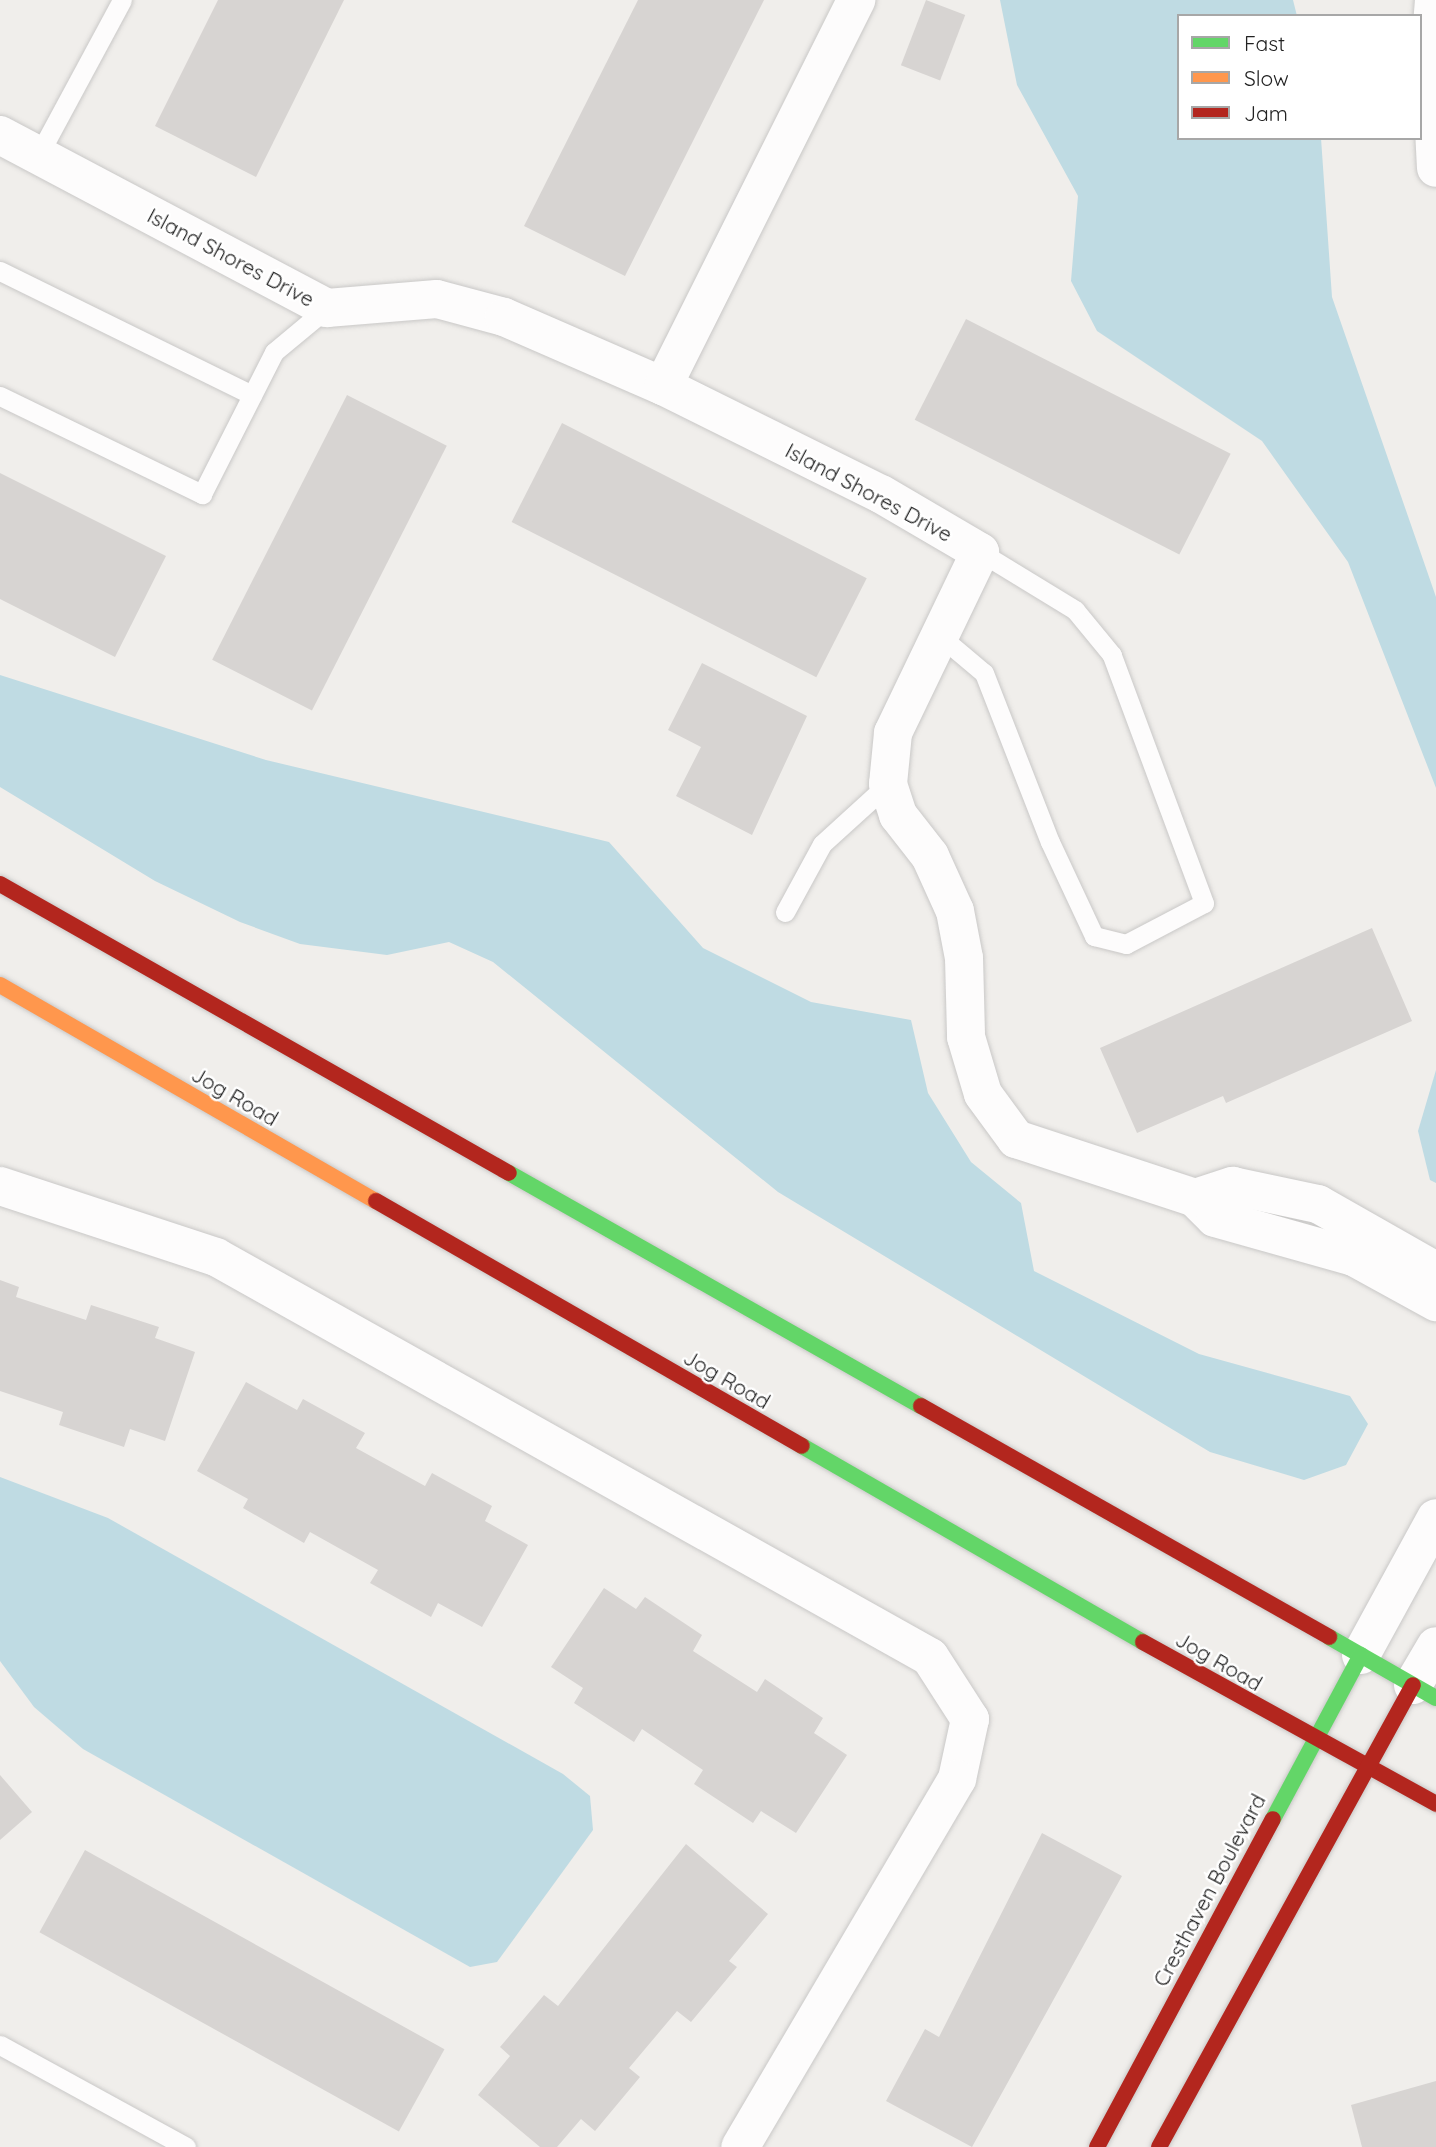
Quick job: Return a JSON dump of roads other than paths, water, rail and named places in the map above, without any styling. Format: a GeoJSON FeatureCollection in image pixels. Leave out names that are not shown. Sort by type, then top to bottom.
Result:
{"type":"FeatureCollection","features":[{"type":"Feature","properties":{"kind":"main road"},"geometry":{"type":"LineString","coordinates":[[0,884],[1424,1692],[1370,1767],[1159,2147]]}},
{"type":"Feature","properties":{"kind":"main road","name":"Jog Road"},"geometry":{"type":"LineString","coordinates":[[0,985],[1312,1738],[1436,1804]]}},
{"type":"Feature","properties":{"kind":"main road","name":"Cresthaven Boulevard"},"geometry":{"type":"LineString","coordinates":[[1097,2147],[1312,1738],[1361,1655]]}},
{"type":"Feature","properties":{"kind":"street"},"geometry":{"type":"LineString","coordinates":[[663,386],[856,0]]}},
{"type":"Feature","properties":{"kind":"street"},"geometry":{"type":"LineString","coordinates":[[1434,0],[1430,50],[1436,168]]}},
{"type":"Feature","properties":{"kind":"street","name":"Island Shores Drive"},"geometry":{"type":"LineString","coordinates":[[0,135],[327,307],[437,299],[504,317],[663,386],[881,494],[980,552]]}},
{"type":"Feature","properties":{"kind":"street"},"geometry":{"type":"LineString","coordinates":[[980,552],[893,733],[888,784],[898,814],[930,856],[955,911],[964,958],[966,1038],[983,1094],[1016,1139],[1195,1198],[1216,1218],[1354,1256],[1436,1302]]}},
{"type":"Feature","properties":{"kind":"street"},"geometry":{"type":"LineString","coordinates":[[0,1186],[216,1257],[930,1657],[970,1719],[957,1779],[740,2147]]}},
{"type":"Feature","properties":{"kind":"street"},"geometry":{"type":"LineString","coordinates":[[1195,1198],[1233,1186],[1318,1204],[1436,1271]]}},
{"type":"Feature","properties":{"kind":"street"},"geometry":{"type":"LineString","coordinates":[[1361,1655],[1436,1518]]}},
{"type":"Feature","properties":{"kind":"street"},"geometry":{"type":"LineString","coordinates":[[1424,1692],[1436,1646]]}},
{"type":"Feature","properties":{"kind":"lane"},"geometry":{"type":"LineString","coordinates":[[38,156],[122,0]]}},
{"type":"Feature","properties":{"kind":"lane"},"geometry":{"type":"LineString","coordinates":[[0,271],[252,395]]}},
{"type":"Feature","properties":{"kind":"lane"},"geometry":{"type":"LineString","coordinates":[[0,396],[201,494],[274,352],[327,307]]}},
{"type":"Feature","properties":{"kind":"lane"},"geometry":{"type":"LineString","coordinates":[[940,636],[984,673],[1050,842],[1094,936],[1126,944],[1204,904],[1112,655],[1075,610],[980,552]]}},
{"type":"Feature","properties":{"kind":"lane"},"geometry":{"type":"LineString","coordinates":[[785,912],[822,844],[888,784]]}},
{"type":"Feature","properties":{"kind":"lane"},"geometry":{"type":"LineString","coordinates":[[0,2045],[186,2147]]}},
{"type":"Feature","properties":{"kind":"water"},"geometry":{"type":"Polygon","coordinates":[[[1000,0],[1293,0],[1296,14],[1177,14],[1177,140],[1321,140],[1332,297],[1436,597],[1436,788],[1348,562],[1262,441],[1097,331],[1071,281],[1078,196],[1017,85],[1000,0]]]}},
{"type":"Feature","properties":{"kind":"water"},"geometry":{"type":"Polygon","coordinates":[[[0,675],[266,760],[609,842],[703,948],[811,1002],[911,1020],[928,1093],[971,1162],[1021,1203],[1034,1271],[1199,1354],[1350,1396],[1368,1424],[1346,1465],[1304,1480],[1210,1452],[778,1192],[493,962],[449,942],[387,955],[300,944],[240,922],[155,881],[0,787],[0,675]]]}},
{"type":"Feature","properties":{"kind":"water"},"geometry":{"type":"Polygon","coordinates":[[[1436,1070],[1436,1183],[1430,1180],[1418,1131],[1436,1070]]]}},
{"type":"Feature","properties":{"kind":"water"},"geometry":{"type":"Polygon","coordinates":[[[0,1477],[108,1518],[563,1774],[590,1796],[593,1830],[497,1962],[470,1967],[83,1749],[34,1707],[0,1661],[0,1477]]]}}]}
